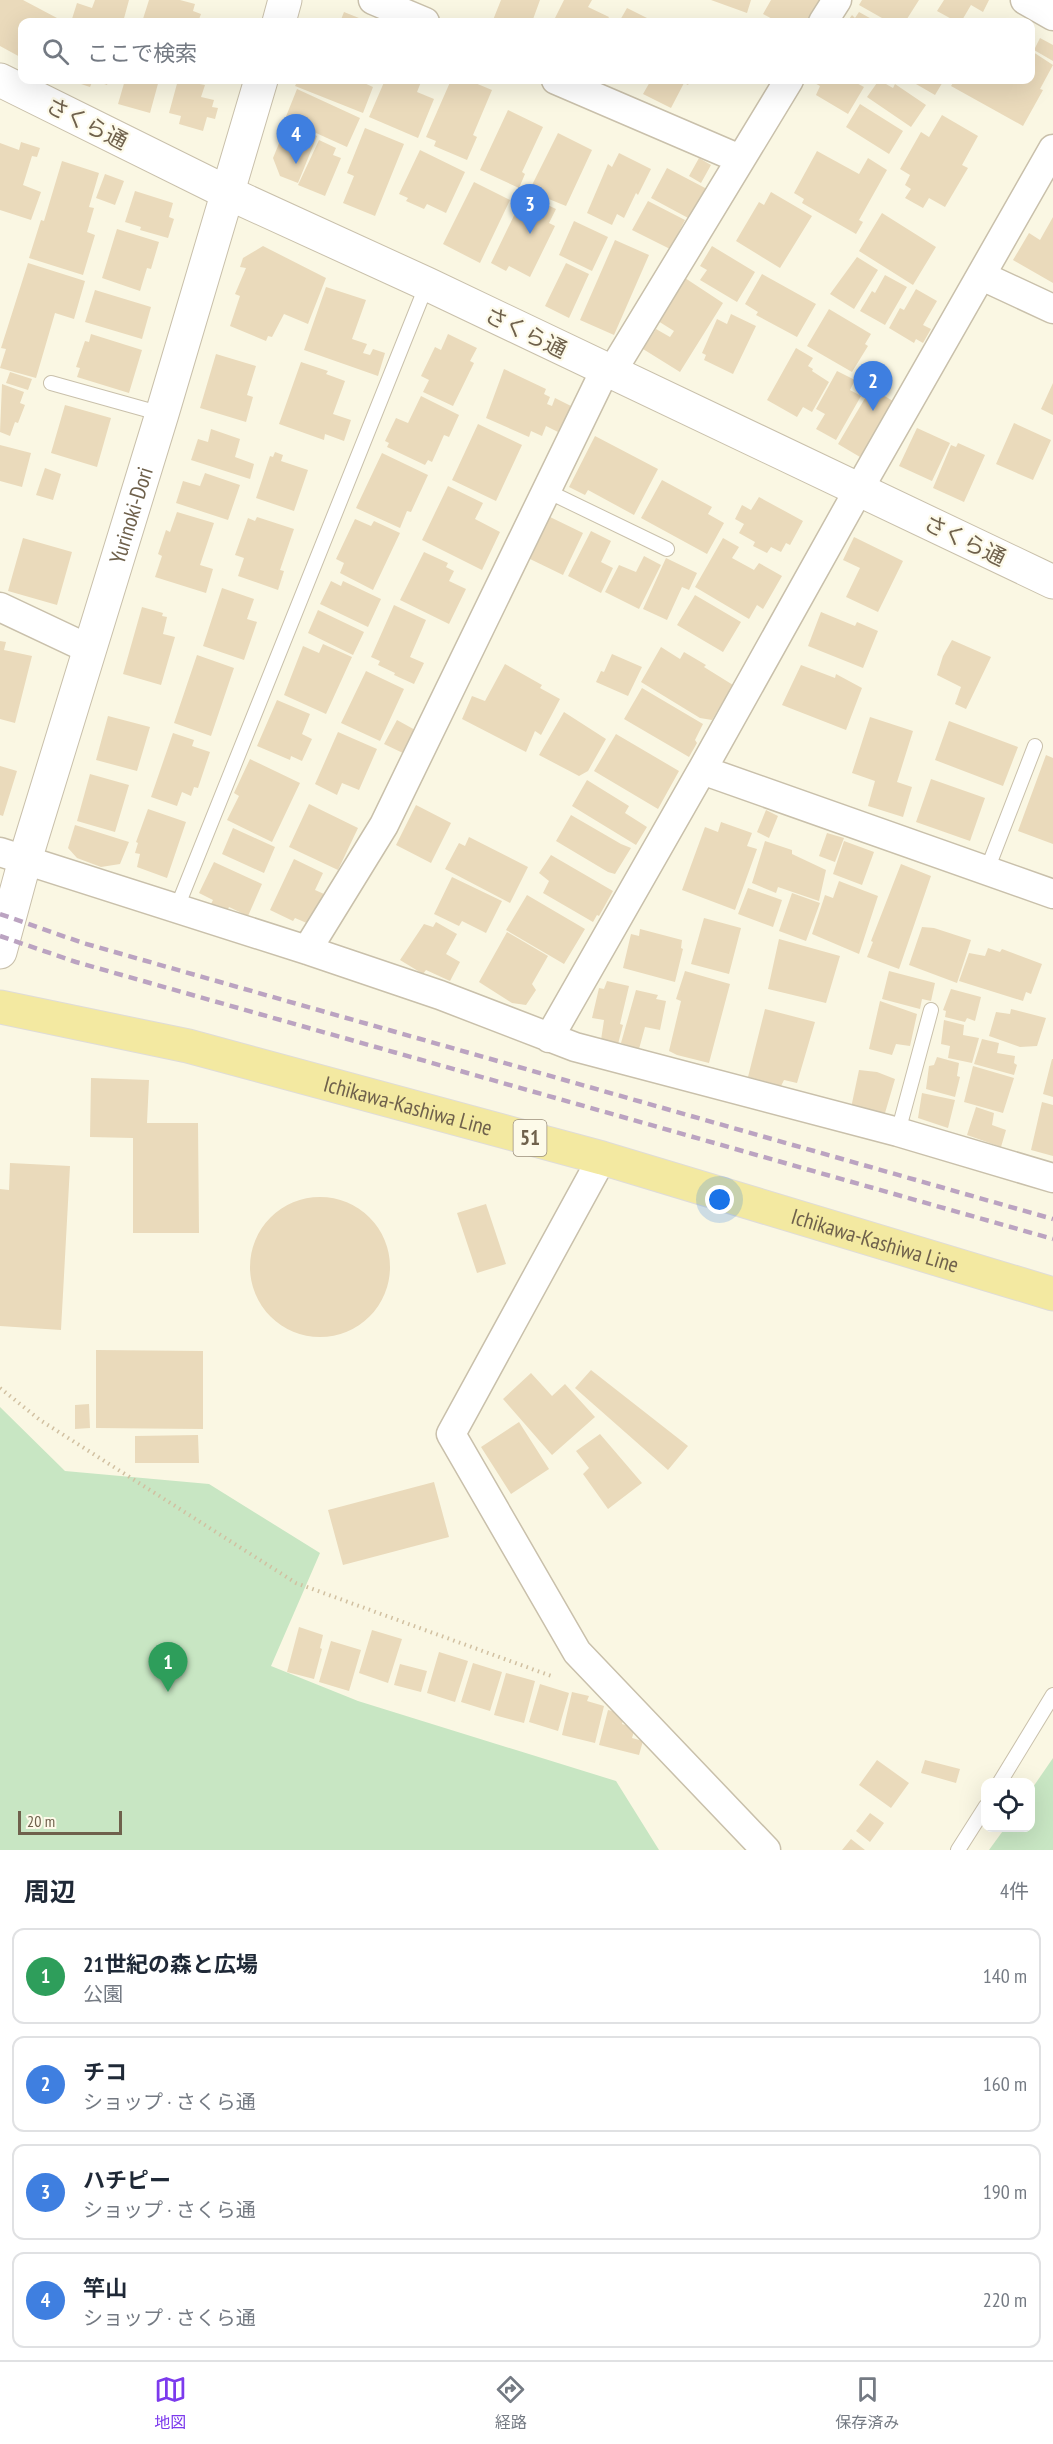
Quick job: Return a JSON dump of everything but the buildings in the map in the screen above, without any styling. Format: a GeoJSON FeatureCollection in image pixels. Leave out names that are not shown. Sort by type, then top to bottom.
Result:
{"type":"FeatureCollection","features":[{"type":"Feature","properties":{"kind":"main road","name":"Ichikawa-Kashiwa Line"},"geometry":{"type":"LineString","coordinates":[[0,1007],[188,1046],[602,1158],[1053,1294]]}},
{"type":"Feature","properties":{"kind":"street"},"geometry":{"type":"LineString","coordinates":[[280,18],[285,0]]}},
{"type":"Feature","properties":{"kind":"street"},"geometry":{"type":"LineString","coordinates":[[373,0],[416,18]]}},
{"type":"Feature","properties":{"kind":"street"},"geometry":{"type":"LineString","coordinates":[[826,18],[837,0]]}},
{"type":"Feature","properties":{"kind":"street"},"geometry":{"type":"LineString","coordinates":[[1025,0],[1053,16]]}},
{"type":"Feature","properties":{"kind":"street","name":"さくら通"},"geometry":{"type":"LineString","coordinates":[[0,80],[226,192],[427,284],[1053,582]]}},
{"type":"Feature","properties":{"kind":"street","name":"Yurinoki-Dori"},"geometry":{"type":"LineString","coordinates":[[0,952],[13,856],[89,649],[162,414],[260,84]]}},
{"type":"Feature","properties":{"kind":"street"},"geometry":{"type":"LineString","coordinates":[[565,84],[740,159]]}},
{"type":"Feature","properties":{"kind":"street"},"geometry":{"type":"LineString","coordinates":[[307,950],[384,825],[547,491],[608,372],[787,84]]}},
{"type":"Feature","properties":{"kind":"street"},"geometry":{"type":"LineString","coordinates":[[549,1038],[1053,150]]}},
{"type":"Feature","properties":{"kind":"street"},"geometry":{"type":"LineString","coordinates":[[982,276],[1053,309]]}},
{"type":"Feature","properties":{"kind":"street"},"geometry":{"type":"LineString","coordinates":[[0,607],[89,649]]}},
{"type":"Feature","properties":{"kind":"street"},"geometry":{"type":"LineString","coordinates":[[702,770],[1053,894]]}},
{"type":"Feature","properties":{"kind":"street"},"geometry":{"type":"LineString","coordinates":[[13,856],[440,995],[549,1038],[898,1132],[1053,1178]]}},
{"type":"Feature","properties":{"kind":"street"},"geometry":{"type":"LineString","coordinates":[[602,1158],[451,1434],[577,1652],[766,1850]]}},
{"type":"Feature","properties":{"kind":"lane"},"geometry":{"type":"LineString","coordinates":[[176,910],[427,284]]}},
{"type":"Feature","properties":{"kind":"lane"},"geometry":{"type":"LineString","coordinates":[[51,383],[162,414]]}},
{"type":"Feature","properties":{"kind":"lane"},"geometry":{"type":"LineString","coordinates":[[547,491],[667,549]]}},
{"type":"Feature","properties":{"kind":"lane"},"geometry":{"type":"LineString","coordinates":[[987,870],[1035,746]]}},
{"type":"Feature","properties":{"kind":"lane"},"geometry":{"type":"LineString","coordinates":[[898,1132],[931,1010]]}},
{"type":"Feature","properties":{"kind":"lane"},"geometry":{"type":"LineString","coordinates":[[1002,1778],[1053,1695]]}},
{"type":"Feature","properties":{"kind":"lane"},"geometry":{"type":"LineString","coordinates":[[958,1850],[981,1814]]}},
{"type":"Feature","properties":{"kind":"path"},"geometry":{"type":"LineString","coordinates":[[0,1388],[40,1420],[296,1583],[560,1679],[603,1679]]}},
{"type":"Feature","properties":{"kind":"green space"},"geometry":{"type":"Polygon","coordinates":[[[0,1407],[65,1471],[209,1484],[320,1553],[271,1666],[358,1701],[616,1781],[659,1850],[0,1850],[0,1407]]]}},
{"type":"Feature","properties":{"kind":"green space"},"geometry":{"type":"Polygon","coordinates":[[[1053,1758],[1053,1850],[989,1850],[1002,1832],[1035,1832],[1035,1784],[1053,1758]]]}},
{"type":"Feature","properties":{"kind":"railway"},"geometry":{"type":"LineString","coordinates":[[0,914],[83,943],[1053,1219]]}},
{"type":"Feature","properties":{"kind":"railway"},"geometry":{"type":"LineString","coordinates":[[0,936],[76,962],[1053,1239]]}},
{"type":"Feature","properties":{"kind":"place","name":"竿山"},"geometry":{"type":"Point","coordinates":[296,164]}},
{"type":"Feature","properties":{"kind":"place","name":"ハチピー"},"geometry":{"type":"Point","coordinates":[530,234]}},
{"type":"Feature","properties":{"kind":"place","name":"チコ"},"geometry":{"type":"Point","coordinates":[873,411]}},
{"type":"Feature","properties":{"kind":"place","name":"21世紀の森と広場"},"geometry":{"type":"Point","coordinates":[168,1692]}}]}
